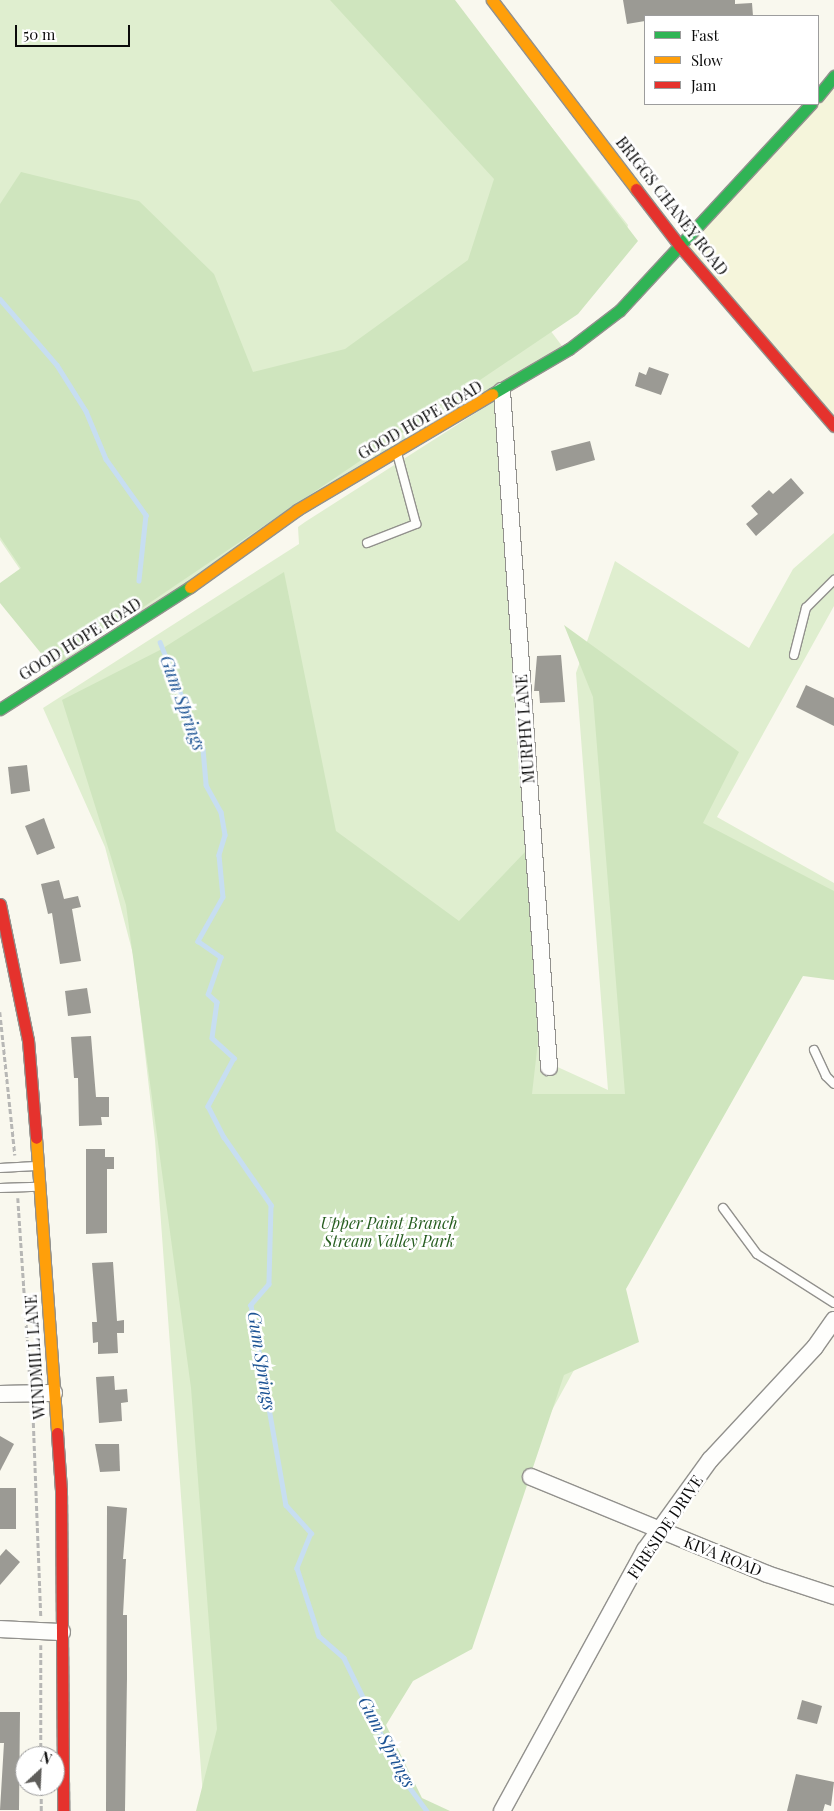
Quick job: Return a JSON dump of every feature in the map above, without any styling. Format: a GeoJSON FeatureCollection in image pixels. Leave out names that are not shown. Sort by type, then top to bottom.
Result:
{"type":"FeatureCollection","features":[{"type":"Feature","properties":{"kind":"street","name":"BRIGGS CHANEY ROAD"},"geometry":{"type":"LineString","coordinates":[[492,0],[679,245],[834,426]]}},
{"type":"Feature","properties":{"kind":"street"},"geometry":{"type":"LineString","coordinates":[[819,95],[834,76]]}},
{"type":"Feature","properties":{"kind":"street","name":"GOOD HOPE ROAD"},"geometry":{"type":"LineString","coordinates":[[0,709],[149,617],[297,510],[502,391],[620,310],[810,105]]}},
{"type":"Feature","properties":{"kind":"street","name":"MURPHY LANE"},"geometry":{"type":"LineString","coordinates":[[502,391],[549,1067]]}},
{"type":"Feature","properties":{"kind":"street","name":"WINDMILL LANE"},"geometry":{"type":"LineString","coordinates":[[0,904],[6,959],[28,1040],[40,1187],[61,1490],[63,1811]]}},
{"type":"Feature","properties":{"kind":"street","name":"FIRESIDE DRIVE"},"geometry":{"type":"LineString","coordinates":[[502,1811],[659,1530],[710,1460],[815,1347],[834,1320]]}},
{"type":"Feature","properties":{"kind":"street"},"geometry":{"type":"LineString","coordinates":[[0,1394],[54,1393]]}},
{"type":"Feature","properties":{"kind":"street","name":"KIVA ROAD"},"geometry":{"type":"LineString","coordinates":[[531,1477],[659,1530],[834,1596]]}},
{"type":"Feature","properties":{"kind":"street"},"geometry":{"type":"LineString","coordinates":[[0,1628],[62,1632]]}},
{"type":"Feature","properties":{"kind":"lane"},"geometry":{"type":"LineString","coordinates":[[367,543],[416,524],[397,453]]}},
{"type":"Feature","properties":{"kind":"lane"},"geometry":{"type":"LineString","coordinates":[[794,656],[806,608],[834,580]]}},
{"type":"Feature","properties":{"kind":"lane"},"geometry":{"type":"LineString","coordinates":[[814,1050],[826,1076],[834,1084]]}},
{"type":"Feature","properties":{"kind":"lane"},"geometry":{"type":"LineString","coordinates":[[0,1168],[38,1166]]}},
{"type":"Feature","properties":{"kind":"lane"},"geometry":{"type":"LineString","coordinates":[[0,1188],[40,1187]]}},
{"type":"Feature","properties":{"kind":"lane"},"geometry":{"type":"LineString","coordinates":[[722,1208],[757,1254],[834,1303]]}},
{"type":"Feature","properties":{"kind":"path"},"geometry":{"type":"LineString","coordinates":[[41,1796],[41,1811]]}},
{"type":"Feature","properties":{"kind":"green space"},"geometry":{"type":"Polygon","coordinates":[[[0,0],[452,0],[628,225],[618,260],[538,314],[562,346],[142,613],[66,637],[0,540],[0,0]]]}},
{"type":"Feature","properties":{"kind":"green space"},"geometry":{"type":"Polygon","coordinates":[[[330,0],[455,0],[638,241],[578,314],[53,668],[0,603],[0,583],[21,568],[0,537],[0,204],[21,172],[139,201],[214,274],[253,372],[345,349],[468,260],[494,179],[330,0]]]}},
{"type":"Feature","properties":{"kind":"green space"},"geometry":{"type":"Polygon","coordinates":[[[834,76],[834,426],[679,245],[807,105],[819,105],[819,92],[834,76]]]}},
{"type":"Feature","properties":{"kind":"green space","name":"Upper Paint Branch Stream Valley Park"},"geometry":{"type":"Polygon","coordinates":[[[496,400],[540,1059],[608,1090],[576,673],[615,561],[749,648],[793,569],[834,533],[834,606],[717,817],[834,883],[834,898],[530,1450],[204,1811],[155,1140],[134,958],[105,847],[43,708],[299,544],[298,527],[496,400]]]}},
{"type":"Feature","properties":{"kind":"green space","name":"Upper Paint Branch Stream Valley Park"},"geometry":{"type":"Polygon","coordinates":[[[284,572],[336,831],[459,921],[526,851],[538,1041],[532,1094],[625,1094],[593,697],[564,625],[739,752],[703,823],[834,891],[834,980],[803,976],[626,1289],[639,1342],[564,1375],[472,1649],[413,1681],[386,1725],[422,1798],[450,1811],[196,1811],[217,1729],[191,1388],[126,905],[62,700],[160,650],[284,572]]]}},
{"type":"Feature","properties":{"kind":"building"},"geometry":{"type":"Polygon","coordinates":[[[623,0],[735,0],[735,4],[752,3],[753,15],[644,15],[644,21],[627,24],[623,0]]]}},
{"type":"Feature","properties":{"kind":"building"},"geometry":{"type":"Polygon","coordinates":[[[649,367],[669,374],[661,395],[635,386],[639,372],[646,375],[649,367]]]}},
{"type":"Feature","properties":{"kind":"building"},"geometry":{"type":"Polygon","coordinates":[[[590,441],[595,460],[556,471],[551,451],[590,441]]]}},
{"type":"Feature","properties":{"kind":"building"},"geometry":{"type":"Polygon","coordinates":[[[791,478],[804,493],[756,536],[746,524],[758,514],[751,506],[769,490],[773,494],[791,478]]]}},
{"type":"Feature","properties":{"kind":"building"},"geometry":{"type":"Polygon","coordinates":[[[561,655],[565,702],[540,703],[539,691],[534,691],[537,656],[561,655]]]}},
{"type":"Feature","properties":{"kind":"building"},"geometry":{"type":"Polygon","coordinates":[[[806,685],[834,698],[834,726],[796,707],[806,685]]]}},
{"type":"Feature","properties":{"kind":"building"},"geometry":{"type":"Polygon","coordinates":[[[27,765],[30,791],[11,794],[8,767],[27,765]]]}},
{"type":"Feature","properties":{"kind":"building"},"geometry":{"type":"Polygon","coordinates":[[[44,818],[55,848],[37,855],[25,826],[44,818]]]}},
{"type":"Feature","properties":{"kind":"building"},"geometry":{"type":"Polygon","coordinates":[[[59,880],[64,899],[78,896],[81,907],[72,909],[81,961],[60,964],[52,913],[48,914],[41,884],[59,880]]]}},
{"type":"Feature","properties":{"kind":"building"},"geometry":{"type":"Polygon","coordinates":[[[87,988],[91,1013],[68,1016],[65,991],[87,988]]]}},
{"type":"Feature","properties":{"kind":"building"},"geometry":{"type":"Polygon","coordinates":[[[91,1036],[96,1097],[109,1097],[109,1117],[101,1117],[102,1125],[79,1126],[78,1078],[74,1078],[71,1037],[91,1036]]]}},
{"type":"Feature","properties":{"kind":"building"},"geometry":{"type":"Polygon","coordinates":[[[86,1149],[105,1149],[105,1157],[114,1157],[114,1169],[107,1169],[107,1233],[86,1234],[86,1149]]]}},
{"type":"Feature","properties":{"kind":"building"},"geometry":{"type":"Polygon","coordinates":[[[113,1262],[117,1321],[124,1320],[124,1333],[117,1333],[118,1353],[98,1354],[98,1342],[93,1343],[92,1322],[97,1322],[92,1263],[113,1262]]]}},
{"type":"Feature","properties":{"kind":"building"},"geometry":{"type":"Polygon","coordinates":[[[114,1376],[115,1390],[127,1389],[128,1402],[121,1403],[122,1421],[99,1423],[96,1377],[114,1376]]]}},
{"type":"Feature","properties":{"kind":"building"},"geometry":{"type":"Polygon","coordinates":[[[0,1436],[14,1444],[0,1471],[0,1436]]]}},
{"type":"Feature","properties":{"kind":"building"},"geometry":{"type":"Polygon","coordinates":[[[95,1444],[119,1444],[120,1471],[100,1472],[95,1444]]]}},
{"type":"Feature","properties":{"kind":"building"},"geometry":{"type":"Polygon","coordinates":[[[0,1488],[16,1488],[16,1529],[0,1529],[0,1488]]]}},
{"type":"Feature","properties":{"kind":"building"},"geometry":{"type":"Polygon","coordinates":[[[107,1506],[127,1508],[123,1559],[126,1559],[123,1615],[127,1615],[125,1811],[106,1811],[107,1506]]]}},
{"type":"Feature","properties":{"kind":"building"},"geometry":{"type":"Polygon","coordinates":[[[6,1549],[20,1562],[0,1585],[0,1556],[6,1549]]]}},
{"type":"Feature","properties":{"kind":"building"},"geometry":{"type":"Polygon","coordinates":[[[802,1700],[822,1706],[817,1724],[797,1719],[802,1700]]]}},
{"type":"Feature","properties":{"kind":"building"},"geometry":{"type":"Polygon","coordinates":[[[0,1712],[20,1712],[20,1746],[15,1746],[15,1796],[19,1796],[19,1810],[0,1810],[4,1743],[0,1743],[0,1712]]]}},
{"type":"Feature","properties":{"kind":"building"},"geometry":{"type":"Polygon","coordinates":[[[796,1774],[834,1782],[831,1806],[825,1804],[823,1811],[787,1811],[796,1774]]]}},
{"type":"Feature","properties":{"kind":"waterway","name":"Gum Springs"},"geometry":{"type":"LineString","coordinates":[[0,299],[57,365],[86,411],[106,459],[146,515],[139,581]]}},
{"type":"Feature","properties":{"kind":"waterway","name":"Gum Springs"},"geometry":{"type":"LineString","coordinates":[[160,642],[203,749],[206,785],[221,812],[225,835],[219,855],[223,897],[198,941],[221,957],[208,994],[217,1002],[212,1038],[234,1058],[208,1106],[224,1137],[271,1205],[269,1284],[251,1305],[286,1505],[311,1533],[297,1568],[319,1636],[344,1658],[402,1777],[427,1811]]}},
{"type":"Feature","properties":{"kind":"traffic: fast"},"geometry":{"type":"LineString","coordinates":[[819,95],[834,76]]}},
{"type":"Feature","properties":{"kind":"traffic: fast"},"geometry":{"type":"LineString","coordinates":[[492,394],[569,349],[620,310],[810,105]]}},
{"type":"Feature","properties":{"kind":"traffic: fast"},"geometry":{"type":"LineString","coordinates":[[0,709],[190,587]]}},
{"type":"Feature","properties":{"kind":"traffic: slow"},"geometry":{"type":"LineString","coordinates":[[492,0],[636,189]]}},
{"type":"Feature","properties":{"kind":"traffic: slow"},"geometry":{"type":"LineString","coordinates":[[190,587],[297,510],[492,394]]}},
{"type":"Feature","properties":{"kind":"traffic: slow"},"geometry":{"type":"LineString","coordinates":[[36,1138],[57,1433]]}},
{"type":"Feature","properties":{"kind":"traffic: jam"},"geometry":{"type":"LineString","coordinates":[[636,189],[679,245],[834,426]]}},
{"type":"Feature","properties":{"kind":"traffic: jam"},"geometry":{"type":"LineString","coordinates":[[0,904],[28,1040],[36,1138]]}},
{"type":"Feature","properties":{"kind":"traffic: jam"},"geometry":{"type":"LineString","coordinates":[[57,1433],[61,1490],[63,1811]]}}]}
